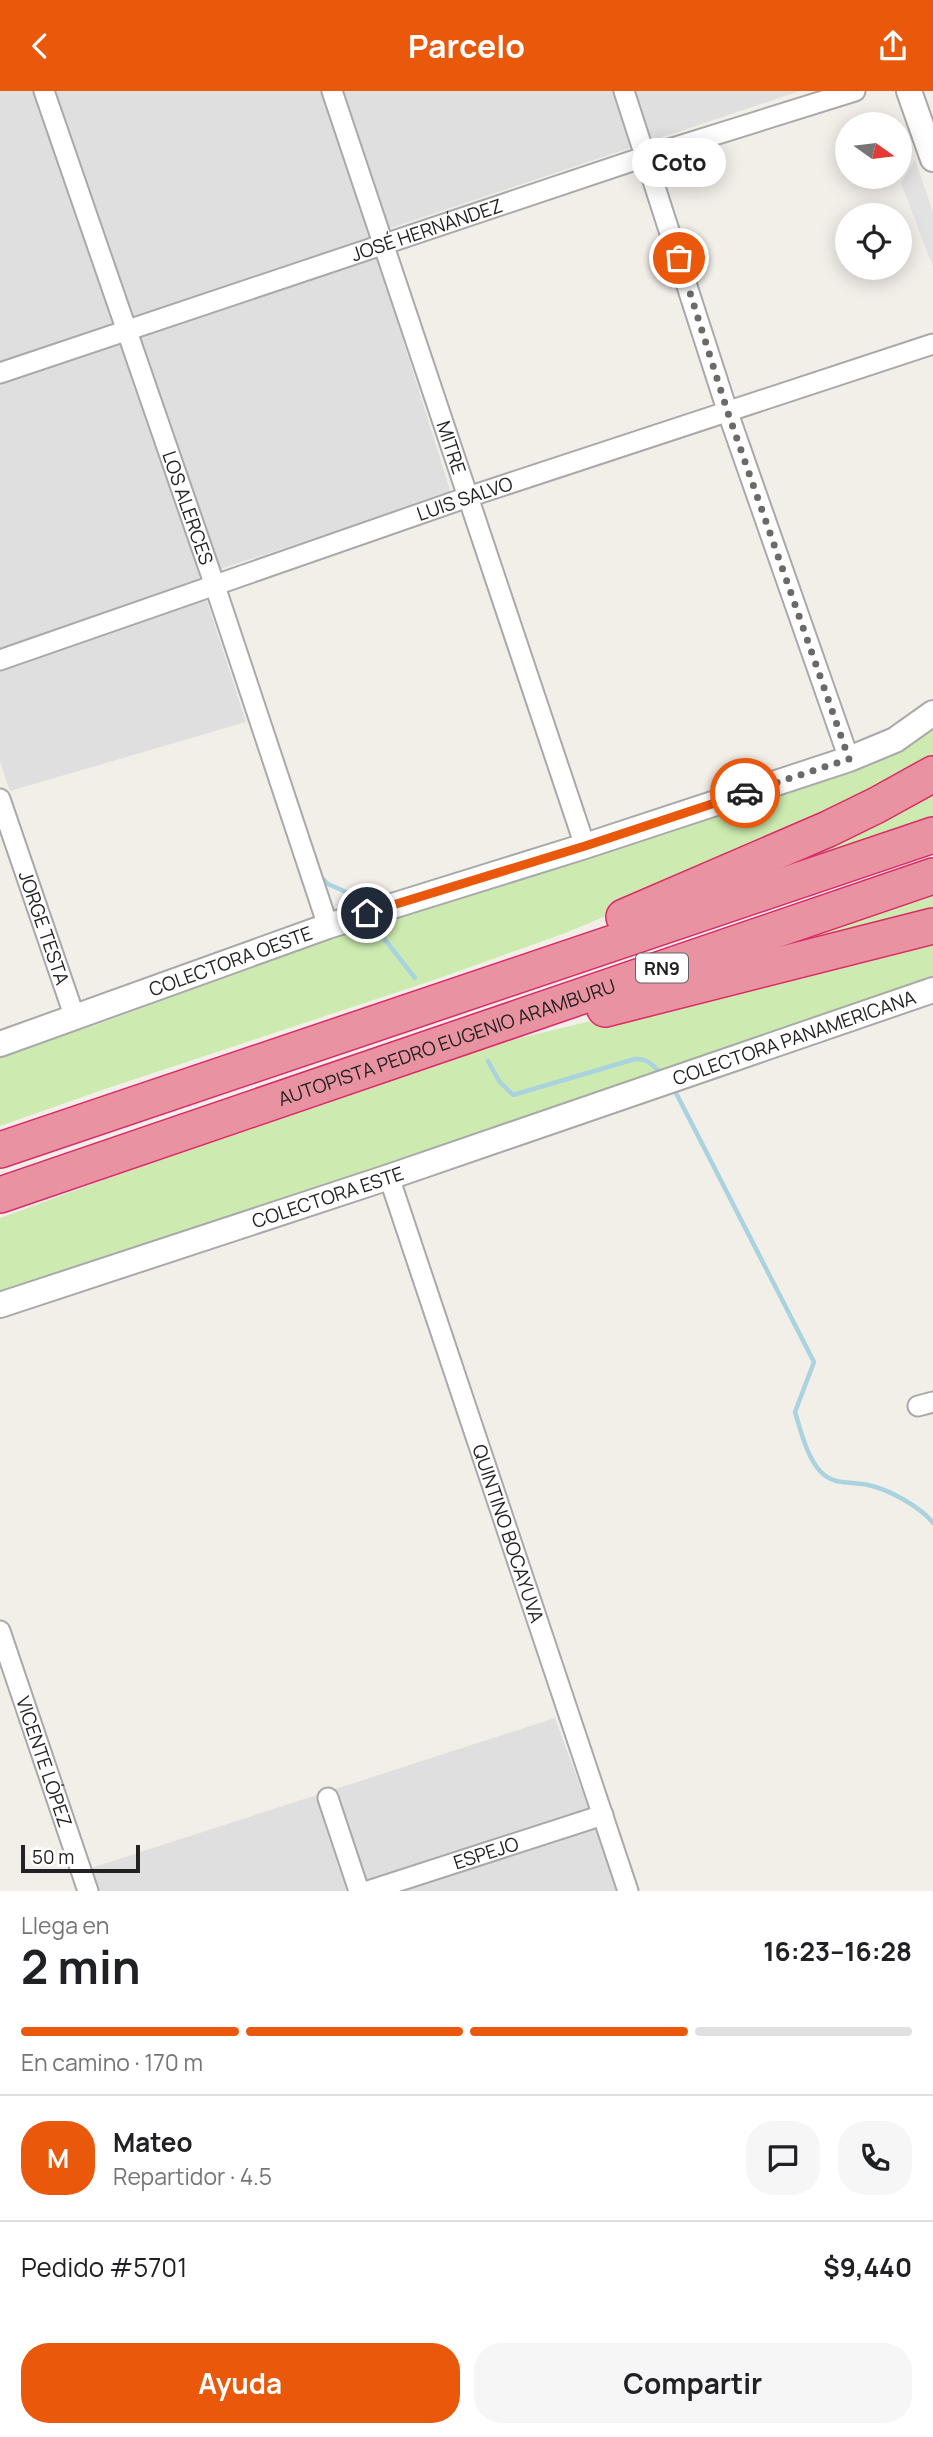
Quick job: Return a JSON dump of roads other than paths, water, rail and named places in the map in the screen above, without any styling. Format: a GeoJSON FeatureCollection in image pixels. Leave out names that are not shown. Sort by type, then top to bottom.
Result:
{"type":"FeatureCollection","features":[{"type":"Feature","properties":{"kind":"highway"},"geometry":{"type":"LineString","coordinates":[[393,1017],[828,829],[933,775]]}},
{"type":"Feature","properties":{"kind":"highway","name":"AUTOPISTA PEDRO EUGENIO ARAMBURU"},"geometry":{"type":"LineString","coordinates":[[0,1148],[933,835]]}},
{"type":"Feature","properties":{"kind":"highway","name":"AUTOPISTA PEDRO EUGENIO ARAMBURU"},"geometry":{"type":"LineString","coordinates":[[0,1195],[933,876]]}},
{"type":"Feature","properties":{"kind":"highway"},"geometry":{"type":"LineString","coordinates":[[390,1061],[933,926]]}},
{"type":"Feature","properties":{"kind":"street","name":"LOS ALERCES"},"geometry":{"type":"LineString","coordinates":[[44,91],[215,586],[338,922]]}},
{"type":"Feature","properties":{"kind":"street","name":"MITRE"},"geometry":{"type":"LineString","coordinates":[[332,91],[585,846]]}},
{"type":"Feature","properties":{"kind":"street"},"geometry":{"type":"LineString","coordinates":[[624,91],[728,413],[849,759]]}},
{"type":"Feature","properties":{"kind":"street","name":"JOSÉ HERNÁNDEZ"},"geometry":{"type":"LineString","coordinates":[[0,373],[647,156],[855,91]]}},
{"type":"Feature","properties":{"kind":"street"},"geometry":{"type":"LineString","coordinates":[[909,91],[933,159]]}},
{"type":"Feature","properties":{"kind":"street","name":"LUIS SALVO"},"geometry":{"type":"LineString","coordinates":[[0,660],[468,497],[933,344]]}},
{"type":"Feature","properties":{"kind":"street","name":"COLECTORA OESTE"},"geometry":{"type":"LineString","coordinates":[[0,1044],[338,922],[585,846],[849,759],[895,740],[933,713]]}},
{"type":"Feature","properties":{"kind":"street","name":"JORGE TESTA"},"geometry":{"type":"LineString","coordinates":[[0,799],[75,1018]]}},
{"type":"Feature","properties":{"kind":"street","name":"COLECTORA PANAMERICANA"},"geometry":{"type":"LineString","coordinates":[[654,1084],[933,990]]}},
{"type":"Feature","properties":{"kind":"street","name":"COLECTORA ESTE"},"geometry":{"type":"LineString","coordinates":[[0,1305],[388,1177],[654,1084]]}},
{"type":"Feature","properties":{"kind":"street","name":"QUINTINO BOCAYUVA"},"geometry":{"type":"LineString","coordinates":[[388,1177],[628,1891]]}},
{"type":"Feature","properties":{"kind":"street","name":"VICENTE LÓPEZ"},"geometry":{"type":"LineString","coordinates":[[0,1631],[88,1891]]}},
{"type":"Feature","properties":{"kind":"street"},"geometry":{"type":"LineString","coordinates":[[328,1798],[359,1891]]}},
{"type":"Feature","properties":{"kind":"street","name":"ESPEJO"},"geometry":{"type":"LineString","coordinates":[[368,1891],[603,1815]]}},
{"type":"Feature","properties":{"kind":"waterway"},"geometry":{"type":"LineString","coordinates":[[320,876],[328,884],[346,892],[358,907]]}},
{"type":"Feature","properties":{"kind":"waterway"},"geometry":{"type":"LineString","coordinates":[[371,922],[415,978]]}},
{"type":"Feature","properties":{"kind":"waterway"},"geometry":{"type":"LineString","coordinates":[[488,1061],[499,1081],[513,1095],[635,1059],[647,1061],[661,1074]]}},
{"type":"Feature","properties":{"kind":"waterway"},"geometry":{"type":"LineString","coordinates":[[674,1089],[814,1362],[795,1412],[805,1444],[816,1466],[832,1479],[868,1485],[904,1499],[933,1523]]}},
{"type":"Feature","properties":{"kind":"place","name":"Coto"},"geometry":{"type":"Point","coordinates":[679,258]}}]}
